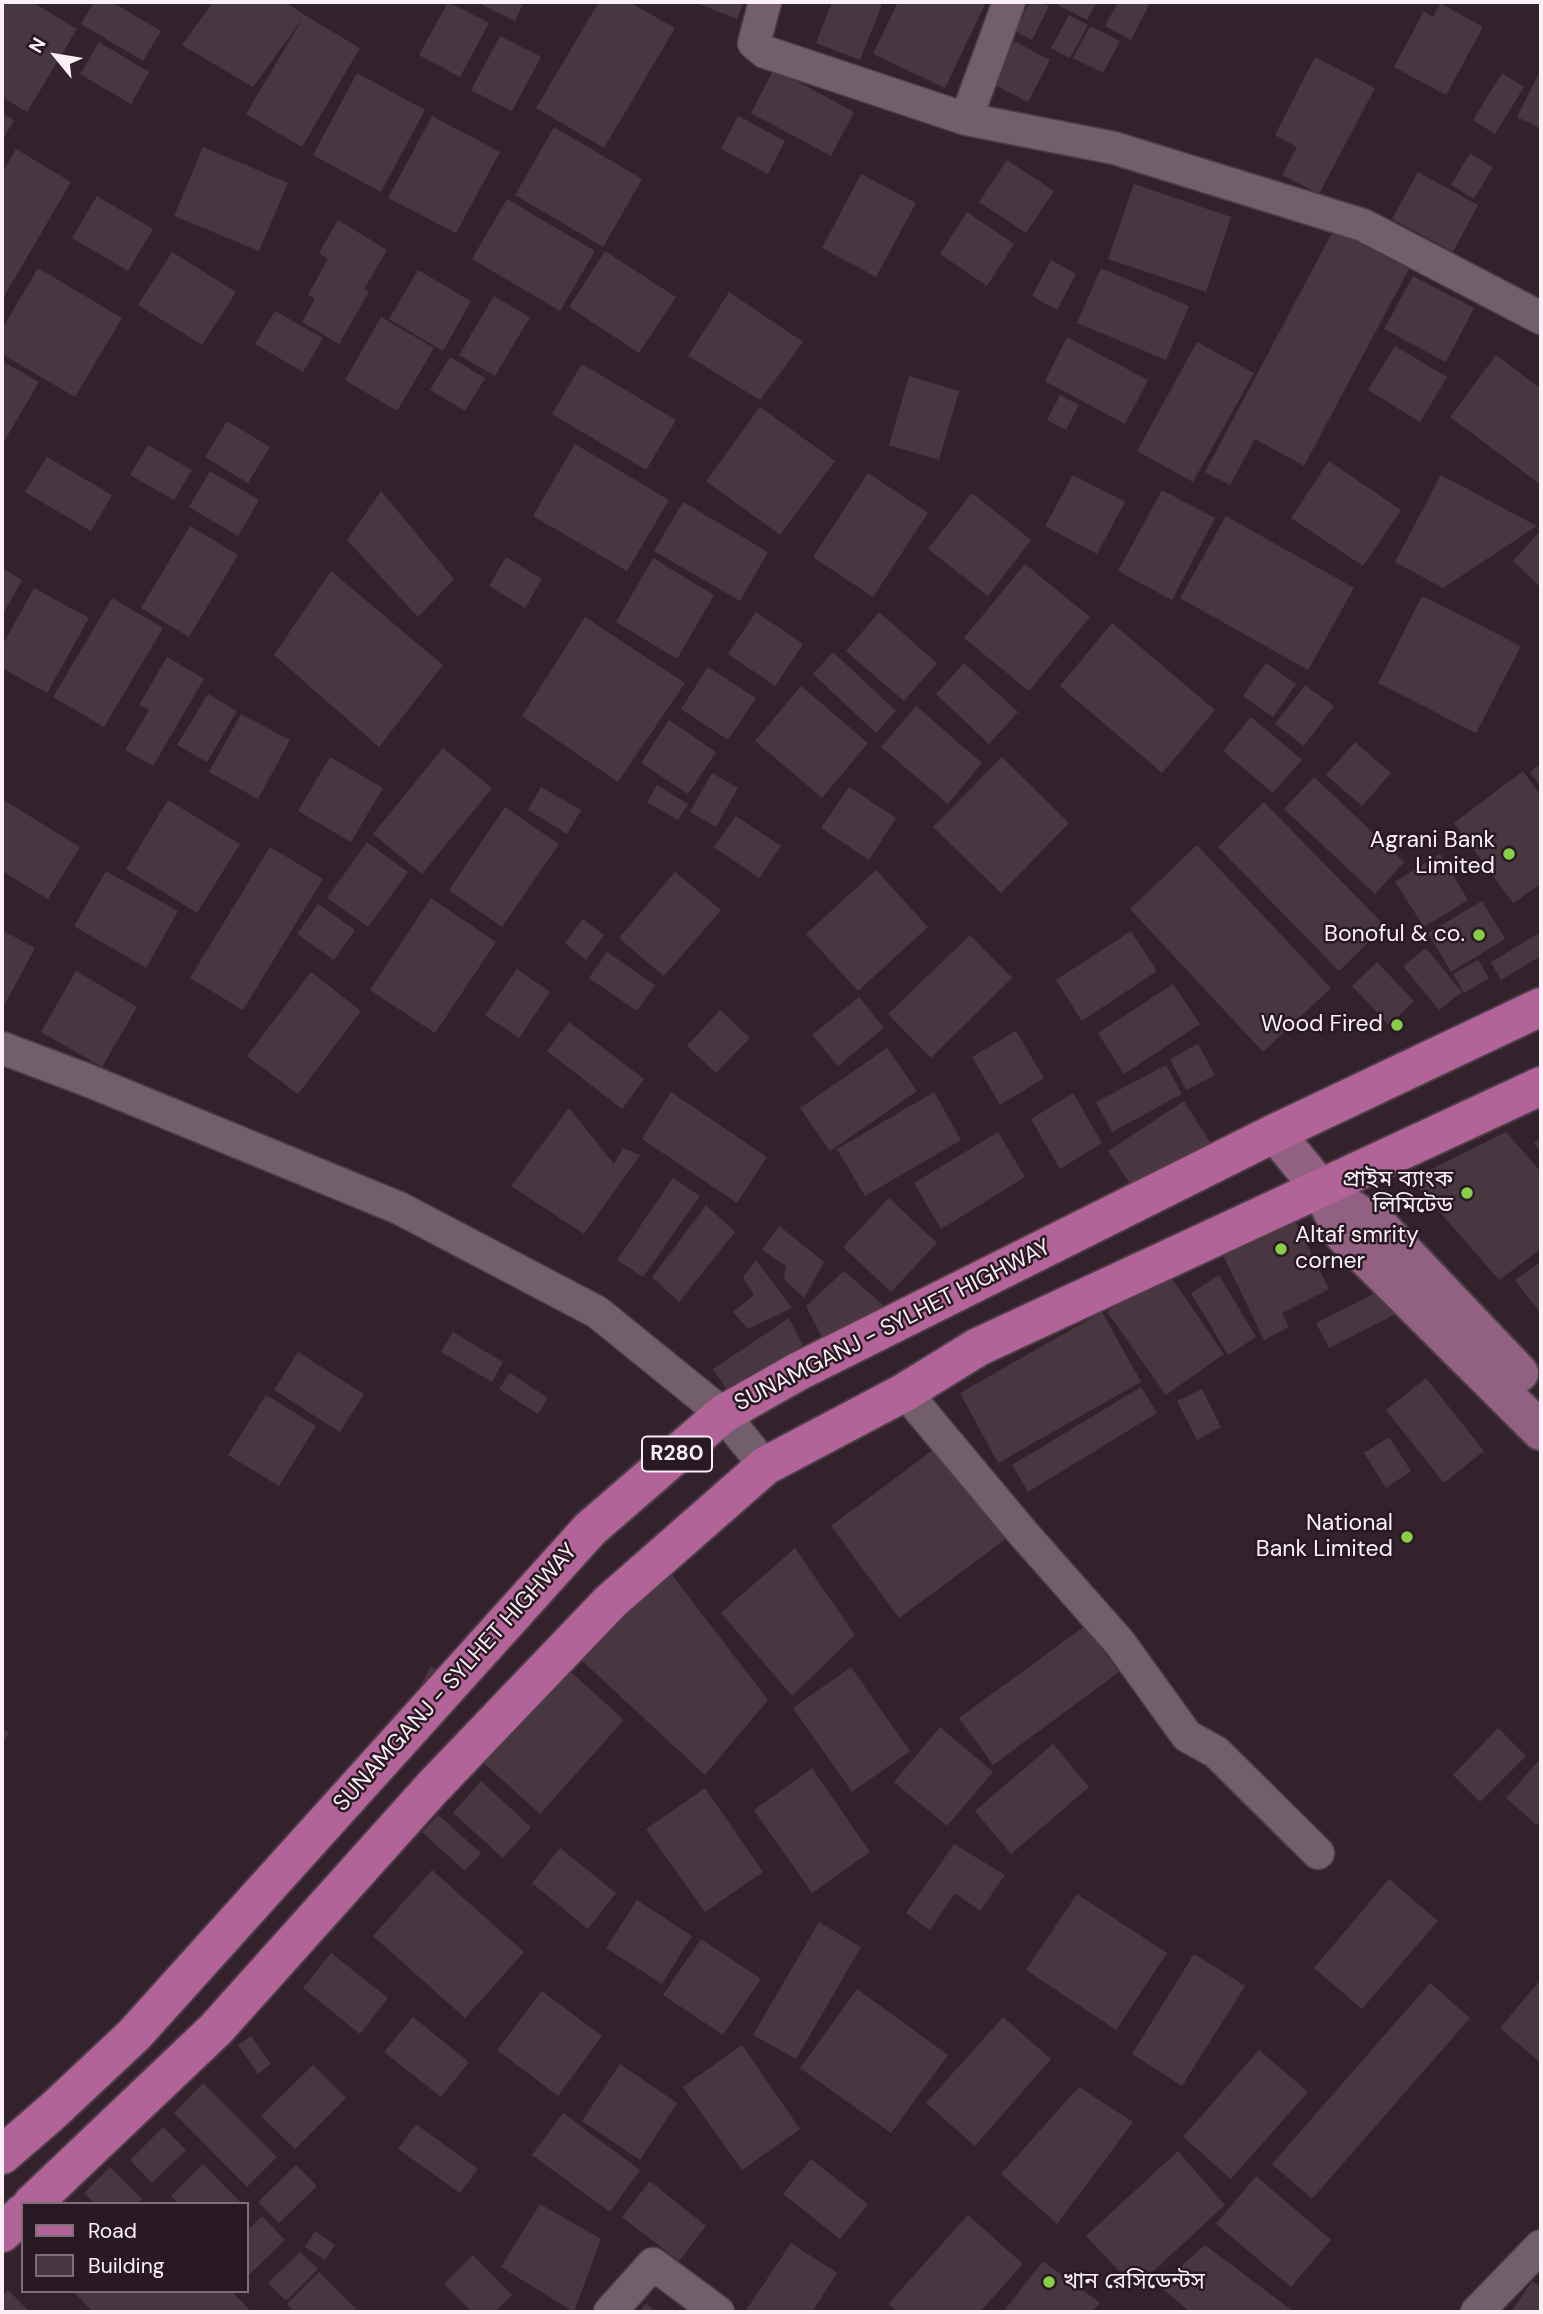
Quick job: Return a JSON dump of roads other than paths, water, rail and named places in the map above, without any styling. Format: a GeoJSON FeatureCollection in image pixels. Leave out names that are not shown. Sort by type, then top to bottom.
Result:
{"type":"FeatureCollection","features":[{"type":"Feature","properties":{"kind":"main road","name":"SUNAMGANJ - SYLHET HIGHWAY"},"geometry":{"type":"LineString","coordinates":[[2,2155],[53,2112],[135,2035],[590,1529],[723,1414],[797,1371],[1275,1133],[1541,1007]]}},
{"type":"Feature","properties":{"kind":"main road","name":"R280"},"geometry":{"type":"LineString","coordinates":[[34,2202],[216,2029],[432,1788],[610,1602],[765,1466],[905,1392],[978,1347],[1541,1086]]}},
{"type":"Feature","properties":{"kind":"main road"},"geometry":{"type":"LineString","coordinates":[[1275,1133],[1321,1189],[1344,1235],[1541,1430]]}},
{"type":"Feature","properties":{"kind":"main road"},"geometry":{"type":"LineString","coordinates":[[1321,1189],[1381,1228],[1541,1394]]}},
{"type":"Feature","properties":{"kind":"main road"},"geometry":{"type":"LineString","coordinates":[[2,2233],[21,2215]]}},
{"type":"Feature","properties":{"kind":"street"},"geometry":{"type":"LineString","coordinates":[[765,2],[754,43],[765,52],[966,120],[1114,148],[1363,225],[1541,318]]}},
{"type":"Feature","properties":{"kind":"street"},"geometry":{"type":"LineString","coordinates":[[966,120],[1009,2]]}},
{"type":"Feature","properties":{"kind":"street"},"geometry":{"type":"LineString","coordinates":[[2,1048],[399,1208],[597,1312],[723,1414],[765,1466]]}},
{"type":"Feature","properties":{"kind":"street"},"geometry":{"type":"LineString","coordinates":[[905,1392],[1022,1532],[1120,1643],[1187,1736],[1216,1752],[1318,1853]]}},
{"type":"Feature","properties":{"kind":"street"},"geometry":{"type":"LineString","coordinates":[[1477,2312],[1541,2246]]}},
{"type":"Feature","properties":{"kind":"street"},"geometry":{"type":"LineString","coordinates":[[610,2312],[653,2264],[718,2312]]}},
{"type":"Feature","properties":{"kind":"place","name":"Agrani Bank Limited"},"geometry":{"type":"Point","coordinates":[1509,854]}},
{"type":"Feature","properties":{"kind":"place","name":"Bonoful & co."},"geometry":{"type":"Point","coordinates":[1479,935]}},
{"type":"Feature","properties":{"kind":"place","name":"Wood Fired"},"geometry":{"type":"Point","coordinates":[1397,1025]}},
{"type":"Feature","properties":{"kind":"place","name":"প্রাইম ব্যাংক লিমিটেড"},"geometry":{"type":"Point","coordinates":[1467,1193]}},
{"type":"Feature","properties":{"kind":"place","name":"Altaf smrity corner"},"geometry":{"type":"Point","coordinates":[1281,1249]}},
{"type":"Feature","properties":{"kind":"place","name":"National Bank Limited"},"geometry":{"type":"Point","coordinates":[1407,1537]}},
{"type":"Feature","properties":{"kind":"place","name":"খান রেসিডেন্টস"},"geometry":{"type":"Point","coordinates":[1049,2282]}}]}
